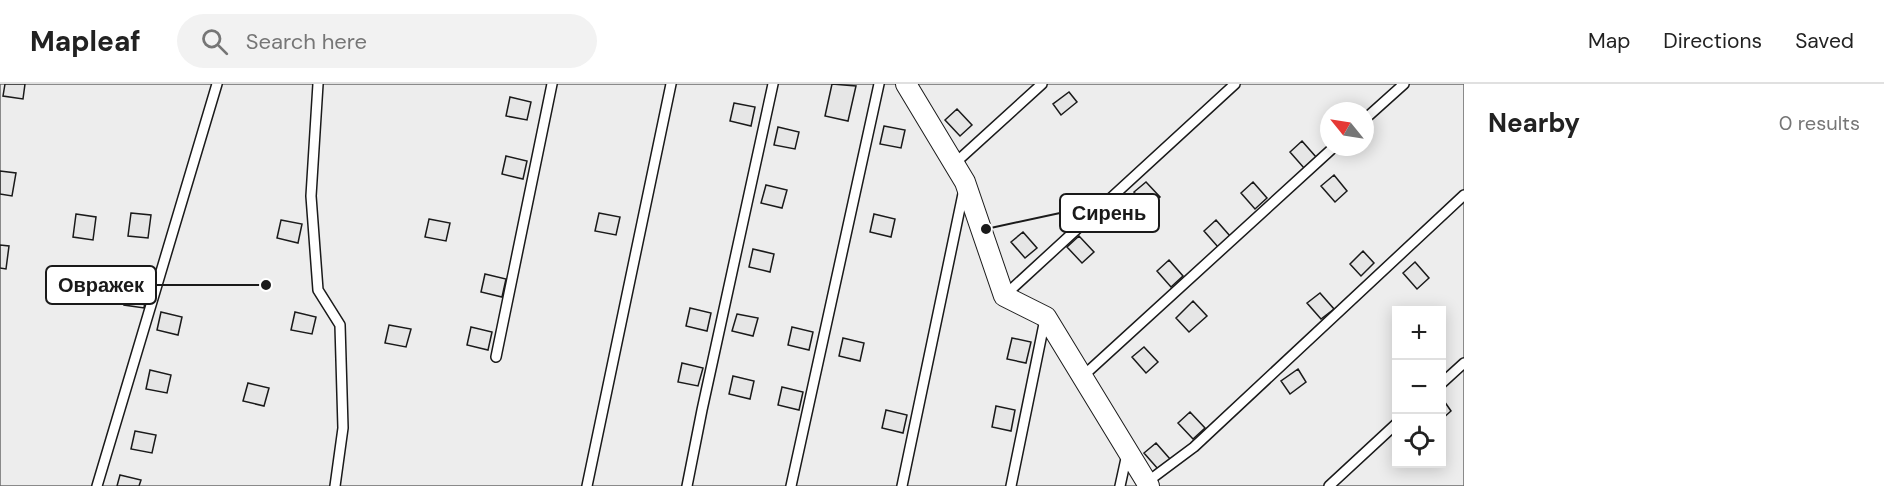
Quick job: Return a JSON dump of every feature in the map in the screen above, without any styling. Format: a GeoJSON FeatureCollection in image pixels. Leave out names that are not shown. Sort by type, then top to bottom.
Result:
{"type":"FeatureCollection","features":[{"type":"Feature","properties":{"kind":"street"},"geometry":{"type":"LineString","coordinates":[[906,84],[965,182],[1004,296],[1046,317],[1148,484]]}},
{"type":"Feature","properties":{"kind":"lane"},"geometry":{"type":"LineString","coordinates":[[97,486],[217,84]]}},
{"type":"Feature","properties":{"kind":"lane"},"geometry":{"type":"LineString","coordinates":[[318,84],[311,196],[318,290],[340,325],[343,428],[335,486]]}},
{"type":"Feature","properties":{"kind":"lane"},"geometry":{"type":"LineString","coordinates":[[496,357],[552,84]]}},
{"type":"Feature","properties":{"kind":"lane"},"geometry":{"type":"LineString","coordinates":[[587,486],[671,84]]}},
{"type":"Feature","properties":{"kind":"lane"},"geometry":{"type":"LineString","coordinates":[[687,486],[773,84]]}},
{"type":"Feature","properties":{"kind":"lane"},"geometry":{"type":"LineString","coordinates":[[791,486],[879,84]]}},
{"type":"Feature","properties":{"kind":"lane"},"geometry":{"type":"LineString","coordinates":[[954,164],[1042,84]]}},
{"type":"Feature","properties":{"kind":"lane"},"geometry":{"type":"LineString","coordinates":[[1004,296],[1235,84]]}},
{"type":"Feature","properties":{"kind":"lane"},"geometry":{"type":"LineString","coordinates":[[1374,111],[1404,84]]}},
{"type":"Feature","properties":{"kind":"lane"},"geometry":{"type":"LineString","coordinates":[[1082,377],[1324,156]]}},
{"type":"Feature","properties":{"kind":"lane"},"geometry":{"type":"LineString","coordinates":[[902,486],[965,182]]}},
{"type":"Feature","properties":{"kind":"lane"},"geometry":{"type":"LineString","coordinates":[[1148,484],[1194,447],[1464,195]]}},
{"type":"Feature","properties":{"kind":"lane"},"geometry":{"type":"LineString","coordinates":[[1011,486],[1046,317]]}},
{"type":"Feature","properties":{"kind":"lane"},"geometry":{"type":"LineString","coordinates":[[1446,379],[1464,363]]}},
{"type":"Feature","properties":{"kind":"lane"},"geometry":{"type":"LineString","coordinates":[[1329,486],[1392,428]]}},
{"type":"Feature","properties":{"kind":"lane"},"geometry":{"type":"LineString","coordinates":[[1120,486],[1127,452]]}},
{"type":"Feature","properties":{"kind":"shaded area"},"geometry":{"type":"Polygon","coordinates":[[[0,84],[1464,84],[1464,486],[0,486],[0,84]]]}},
{"type":"Feature","properties":{"kind":"building"},"geometry":{"type":"Polygon","coordinates":[[[5,84],[25,84],[23,99],[3,96],[5,84]]]}},
{"type":"Feature","properties":{"kind":"building"},"geometry":{"type":"Polygon","coordinates":[[[832,84],[856,86],[848,121],[825,116],[832,84]]]}},
{"type":"Feature","properties":{"kind":"building"},"geometry":{"type":"Polygon","coordinates":[[[1069,92],[1077,102],[1061,115],[1053,104],[1069,92]]]}},
{"type":"Feature","properties":{"kind":"building"},"geometry":{"type":"Polygon","coordinates":[[[510,97],[531,102],[527,120],[506,116],[510,97]]]}},
{"type":"Feature","properties":{"kind":"building"},"geometry":{"type":"Polygon","coordinates":[[[734,103],[755,107],[751,126],[730,121],[734,103]]]}},
{"type":"Feature","properties":{"kind":"building"},"geometry":{"type":"Polygon","coordinates":[[[957,109],[972,125],[960,136],[945,120],[957,109]]]}},
{"type":"Feature","properties":{"kind":"building"},"geometry":{"type":"Polygon","coordinates":[[[884,126],[905,130],[901,148],[880,144],[884,126]]]}},
{"type":"Feature","properties":{"kind":"building"},"geometry":{"type":"Polygon","coordinates":[[[778,127],[799,132],[795,149],[774,145],[778,127]]]}},
{"type":"Feature","properties":{"kind":"building"},"geometry":{"type":"Polygon","coordinates":[[[1302,141],[1316,157],[1304,168],[1290,152],[1302,141]]]}},
{"type":"Feature","properties":{"kind":"building"},"geometry":{"type":"Polygon","coordinates":[[[506,156],[527,161],[523,179],[502,174],[506,156]]]}},
{"type":"Feature","properties":{"kind":"building"},"geometry":{"type":"Polygon","coordinates":[[[0,171],[16,173],[12,196],[0,194],[0,171]]]}},
{"type":"Feature","properties":{"kind":"building"},"geometry":{"type":"Polygon","coordinates":[[[1334,175],[1347,191],[1335,202],[1321,186],[1334,175]]]}},
{"type":"Feature","properties":{"kind":"building"},"geometry":{"type":"Polygon","coordinates":[[[1146,182],[1160,197],[1148,208],[1134,192],[1146,182]]]}},
{"type":"Feature","properties":{"kind":"building"},"geometry":{"type":"Polygon","coordinates":[[[1253,182],[1267,198],[1255,209],[1241,193],[1253,182]]]}},
{"type":"Feature","properties":{"kind":"building"},"geometry":{"type":"Polygon","coordinates":[[[766,185],[787,190],[782,208],[761,203],[766,185]]]}},
{"type":"Feature","properties":{"kind":"building"},"geometry":{"type":"Polygon","coordinates":[[[131,213],[151,215],[148,238],[128,236],[131,213]]]}},
{"type":"Feature","properties":{"kind":"building"},"geometry":{"type":"Polygon","coordinates":[[[599,213],[620,217],[616,235],[595,231],[599,213]]]}},
{"type":"Feature","properties":{"kind":"building"},"geometry":{"type":"Polygon","coordinates":[[[76,214],[96,217],[93,240],[73,237],[76,214]]]}},
{"type":"Feature","properties":{"kind":"building"},"geometry":{"type":"Polygon","coordinates":[[[874,214],[895,219],[891,237],[870,232],[874,214]]]}},
{"type":"Feature","properties":{"kind":"building"},"geometry":{"type":"Polygon","coordinates":[[[429,219],[450,223],[446,241],[425,237],[429,219]]]}},
{"type":"Feature","properties":{"kind":"building"},"geometry":{"type":"Polygon","coordinates":[[[281,220],[302,224],[298,243],[277,238],[281,220]]]}},
{"type":"Feature","properties":{"kind":"building"},"geometry":{"type":"Polygon","coordinates":[[[1216,220],[1230,236],[1218,247],[1204,231],[1216,220]]]}},
{"type":"Feature","properties":{"kind":"building"},"geometry":{"type":"Polygon","coordinates":[[[1023,232],[1037,248],[1025,258],[1011,242],[1023,232]]]}},
{"type":"Feature","properties":{"kind":"building"},"geometry":{"type":"Polygon","coordinates":[[[1079,236],[1094,252],[1082,263],[1067,247],[1079,236]]]}},
{"type":"Feature","properties":{"kind":"building"},"geometry":{"type":"Polygon","coordinates":[[[0,245],[9,246],[6,269],[0,268],[0,245]]]}},
{"type":"Feature","properties":{"kind":"building"},"geometry":{"type":"Polygon","coordinates":[[[753,249],[774,254],[770,272],[749,267],[753,249]]]}},
{"type":"Feature","properties":{"kind":"building"},"geometry":{"type":"Polygon","coordinates":[[[1363,251],[1374,263],[1361,276],[1350,264],[1363,251]]]}},
{"type":"Feature","properties":{"kind":"building"},"geometry":{"type":"Polygon","coordinates":[[[1169,260],[1183,276],[1171,287],[1157,271],[1169,260]]]}},
{"type":"Feature","properties":{"kind":"building"},"geometry":{"type":"Polygon","coordinates":[[[1415,262],[1429,278],[1417,289],[1403,273],[1415,262]]]}},
{"type":"Feature","properties":{"kind":"building"},"geometry":{"type":"Polygon","coordinates":[[[485,274],[506,279],[502,297],[481,292],[485,274]]]}},
{"type":"Feature","properties":{"kind":"building"},"geometry":{"type":"Polygon","coordinates":[[[127,282],[147,285],[144,308],[124,305],[127,282]]]}},
{"type":"Feature","properties":{"kind":"building"},"geometry":{"type":"Polygon","coordinates":[[[1320,293],[1334,309],[1321,319],[1307,303],[1320,293]]]}},
{"type":"Feature","properties":{"kind":"building"},"geometry":{"type":"Polygon","coordinates":[[[1193,301],[1207,316],[1189,332],[1176,318],[1193,301]]]}},
{"type":"Feature","properties":{"kind":"building"},"geometry":{"type":"Polygon","coordinates":[[[690,308],[711,313],[707,331],[686,326],[690,308]]]}},
{"type":"Feature","properties":{"kind":"building"},"geometry":{"type":"Polygon","coordinates":[[[161,312],[182,317],[178,335],[157,330],[161,312]]]}},
{"type":"Feature","properties":{"kind":"building"},"geometry":{"type":"Polygon","coordinates":[[[295,312],[316,317],[312,334],[291,330],[295,312]]]}},
{"type":"Feature","properties":{"kind":"building"},"geometry":{"type":"Polygon","coordinates":[[[737,314],[758,318],[753,336],[732,331],[737,314]]]}},
{"type":"Feature","properties":{"kind":"building"},"geometry":{"type":"Polygon","coordinates":[[[389,325],[411,329],[406,347],[385,343],[389,325]]]}},
{"type":"Feature","properties":{"kind":"building"},"geometry":{"type":"Polygon","coordinates":[[[471,327],[492,332],[488,350],[467,345],[471,327]]]}},
{"type":"Feature","properties":{"kind":"building"},"geometry":{"type":"Polygon","coordinates":[[[792,327],[813,332],[809,350],[788,345],[792,327]]]}},
{"type":"Feature","properties":{"kind":"building"},"geometry":{"type":"Polygon","coordinates":[[[843,338],[864,343],[860,361],[839,356],[843,338]]]}},
{"type":"Feature","properties":{"kind":"building"},"geometry":{"type":"Polygon","coordinates":[[[1012,338],[1031,342],[1026,363],[1007,359],[1012,338]]]}},
{"type":"Feature","properties":{"kind":"building"},"geometry":{"type":"Polygon","coordinates":[[[1144,347],[1158,362],[1146,373],[1132,357],[1144,347]]]}},
{"type":"Feature","properties":{"kind":"building"},"geometry":{"type":"Polygon","coordinates":[[[682,363],[703,368],[698,386],[678,382],[682,363]]]}},
{"type":"Feature","properties":{"kind":"building"},"geometry":{"type":"Polygon","coordinates":[[[1298,369],[1306,382],[1290,394],[1281,381],[1298,369]]]}},
{"type":"Feature","properties":{"kind":"building"},"geometry":{"type":"Polygon","coordinates":[[[150,370],[171,375],[167,393],[146,389],[150,370]]]}},
{"type":"Feature","properties":{"kind":"building"},"geometry":{"type":"Polygon","coordinates":[[[733,376],[754,381],[750,399],[729,394],[733,376]]]}},
{"type":"Feature","properties":{"kind":"building"},"geometry":{"type":"Polygon","coordinates":[[[248,383],[269,388],[264,406],[243,401],[248,383]]]}},
{"type":"Feature","properties":{"kind":"building"},"geometry":{"type":"Polygon","coordinates":[[[782,387],[803,392],[799,410],[778,405],[782,387]]]}},
{"type":"Feature","properties":{"kind":"building"},"geometry":{"type":"Polygon","coordinates":[[[1446,404],[1451,411],[1446,415],[1446,404]]]}},
{"type":"Feature","properties":{"kind":"building"},"geometry":{"type":"Polygon","coordinates":[[[996,406],[1015,410],[1011,431],[992,427],[996,406]]]}},
{"type":"Feature","properties":{"kind":"building"},"geometry":{"type":"Polygon","coordinates":[[[886,410],[907,415],[903,433],[882,428],[886,410]]]}},
{"type":"Feature","properties":{"kind":"building"},"geometry":{"type":"Polygon","coordinates":[[[1190,412],[1205,428],[1193,439],[1178,423],[1190,412]]]}},
{"type":"Feature","properties":{"kind":"building"},"geometry":{"type":"Polygon","coordinates":[[[135,431],[156,435],[152,453],[131,449],[135,431]]]}},
{"type":"Feature","properties":{"kind":"building"},"geometry":{"type":"Polygon","coordinates":[[[1156,443],[1170,459],[1158,469],[1144,453],[1156,443]]]}},
{"type":"Feature","properties":{"kind":"building"},"geometry":{"type":"Polygon","coordinates":[[[120,475],[141,480],[139,486],[117,486],[120,475]]]}},
{"type":"Feature","properties":{"kind":"place","name":"Сирень"},"geometry":{"type":"Point","coordinates":[986,229]}},
{"type":"Feature","properties":{"kind":"place","name":"Овражек"},"geometry":{"type":"Point","coordinates":[266,285]}}]}
